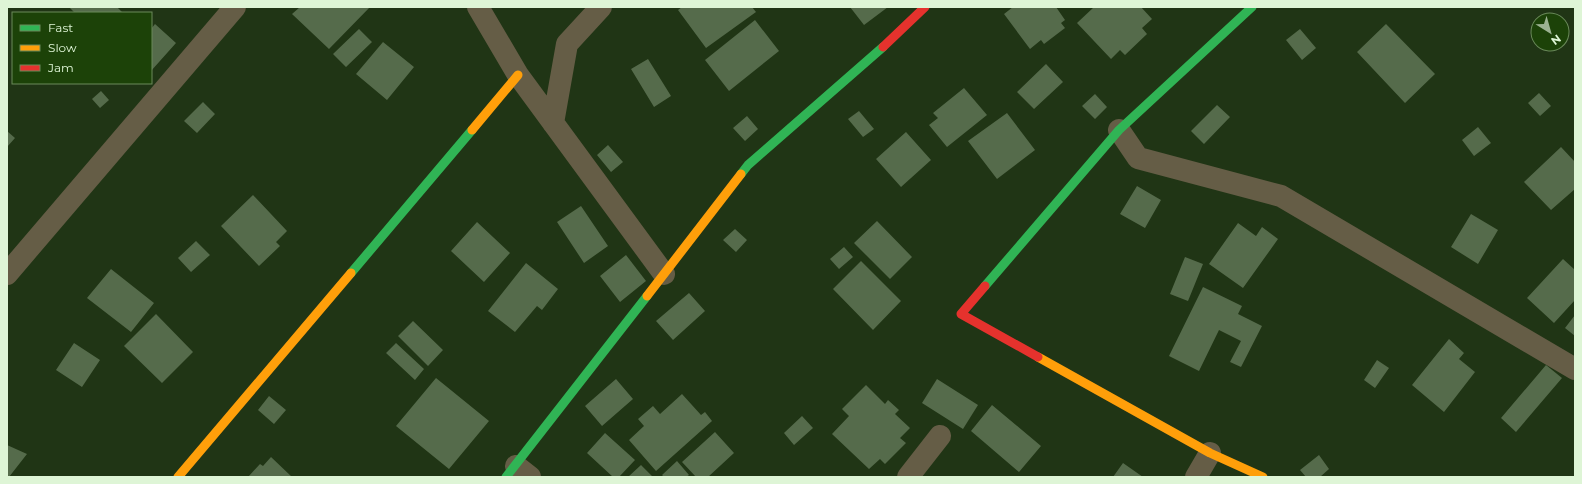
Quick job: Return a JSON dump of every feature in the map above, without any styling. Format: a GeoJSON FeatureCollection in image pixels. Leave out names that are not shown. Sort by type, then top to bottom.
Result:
{"type":"FeatureCollection","features":[{"type":"Feature","properties":{"kind":"street"},"geometry":{"type":"LineString","coordinates":[[7,274],[235,7]]}},
{"type":"Feature","properties":{"kind":"street"},"geometry":{"type":"LineString","coordinates":[[478,7],[518,75],[664,274]]}},
{"type":"Feature","properties":{"kind":"street"},"geometry":{"type":"LineString","coordinates":[[553,123],[567,44],[601,7]]}},
{"type":"Feature","properties":{"kind":"street"},"geometry":{"type":"LineString","coordinates":[[518,473],[664,274],[748,165],[849,77],[925,7]]}},
{"type":"Feature","properties":{"kind":"street"},"geometry":{"type":"LineString","coordinates":[[1252,7],[1119,130],[961,314],[1210,453],[1263,477]]}},
{"type":"Feature","properties":{"kind":"street"},"geometry":{"type":"LineString","coordinates":[[178,477],[518,75]]}},
{"type":"Feature","properties":{"kind":"street"},"geometry":{"type":"LineString","coordinates":[[1119,130],[1138,158],[1281,196],[1575,369]]}},
{"type":"Feature","properties":{"kind":"street"},"geometry":{"type":"LineString","coordinates":[[908,477],[940,436]]}},
{"type":"Feature","properties":{"kind":"street"},"geometry":{"type":"LineString","coordinates":[[1196,477],[1210,453]]}},
{"type":"Feature","properties":{"kind":"building"},"geometry":{"type":"Polygon","coordinates":[[[69,7],[117,7],[122,12],[74,12],[69,7]]]}},
{"type":"Feature","properties":{"kind":"building"},"geometry":{"type":"Polygon","coordinates":[[[300,7],[370,7],[329,49],[292,14],[300,7]]]}},
{"type":"Feature","properties":{"kind":"building"},"geometry":{"type":"Polygon","coordinates":[[[682,7],[752,7],[756,12],[706,48],[678,10],[682,7]]]}},
{"type":"Feature","properties":{"kind":"building"},"geometry":{"type":"Polygon","coordinates":[[[850,7],[888,7],[864,25],[850,7]]]}},
{"type":"Feature","properties":{"kind":"building"},"geometry":{"type":"Polygon","coordinates":[[[1013,7],[1056,7],[1065,20],[1061,23],[1065,28],[1044,44],[1041,40],[1030,49],[1004,14],[1013,7]]]}},
{"type":"Feature","properties":{"kind":"building"},"geometry":{"type":"Polygon","coordinates":[[[1094,7],[1141,7],[1152,19],[1142,28],[1147,34],[1125,55],[1120,50],[1111,59],[1077,23],[1094,7]]]}},
{"type":"Feature","properties":{"kind":"building"},"geometry":{"type":"Polygon","coordinates":[[[755,20],[779,51],[729,91],[705,60],[755,20]]]}},
{"type":"Feature","properties":{"kind":"building"},"geometry":{"type":"Polygon","coordinates":[[[155,24],[176,43],[152,70],[152,28],[155,24]]]}},
{"type":"Feature","properties":{"kind":"building"},"geometry":{"type":"Polygon","coordinates":[[[1386,24],[1435,74],[1405,103],[1357,52],[1386,24]]]}},
{"type":"Feature","properties":{"kind":"building"},"geometry":{"type":"Polygon","coordinates":[[[359,29],[372,42],[346,67],[333,54],[359,29]]]}},
{"type":"Feature","properties":{"kind":"building"},"geometry":{"type":"Polygon","coordinates":[[[1300,29],[1316,48],[1302,60],[1286,40],[1300,29]]]}},
{"type":"Feature","properties":{"kind":"building"},"geometry":{"type":"Polygon","coordinates":[[[383,42],[414,67],[387,100],[356,74],[383,42]]]}},
{"type":"Feature","properties":{"kind":"building"},"geometry":{"type":"Polygon","coordinates":[[[648,59],[671,96],[654,107],[631,69],[648,59]]]}},
{"type":"Feature","properties":{"kind":"building"},"geometry":{"type":"Polygon","coordinates":[[[1046,64],[1063,82],[1034,109],[1017,92],[1046,64]]]}},
{"type":"Feature","properties":{"kind":"building"},"geometry":{"type":"Polygon","coordinates":[[[964,88],[987,115],[947,147],[929,125],[938,118],[933,113],[964,88]]]}},
{"type":"Feature","properties":{"kind":"building"},"geometry":{"type":"Polygon","coordinates":[[[101,91],[109,100],[100,108],[92,99],[101,91]]]}},
{"type":"Feature","properties":{"kind":"building"},"geometry":{"type":"Polygon","coordinates":[[[1539,93],[1551,106],[1540,116],[1528,103],[1539,93]]]}},
{"type":"Feature","properties":{"kind":"building"},"geometry":{"type":"Polygon","coordinates":[[[1095,94],[1107,107],[1095,119],[1082,106],[1095,94]]]}},
{"type":"Feature","properties":{"kind":"building"},"geometry":{"type":"Polygon","coordinates":[[[203,102],[215,114],[197,133],[184,121],[203,102]]]}},
{"type":"Feature","properties":{"kind":"building"},"geometry":{"type":"Polygon","coordinates":[[[1217,105],[1230,117],[1204,144],[1191,131],[1217,105]]]}},
{"type":"Feature","properties":{"kind":"building"},"geometry":{"type":"Polygon","coordinates":[[[859,111],[874,129],[863,137],[848,119],[859,111]]]}},
{"type":"Feature","properties":{"kind":"building"},"geometry":{"type":"Polygon","coordinates":[[[1007,113],[1035,150],[997,179],[968,141],[1007,113]]]}},
{"type":"Feature","properties":{"kind":"building"},"geometry":{"type":"Polygon","coordinates":[[[747,116],[758,129],[745,141],[733,128],[747,116]]]}},
{"type":"Feature","properties":{"kind":"building"},"geometry":{"type":"Polygon","coordinates":[[[1478,127],[1491,143],[1474,156],[1462,140],[1478,127]]]}},
{"type":"Feature","properties":{"kind":"building"},"geometry":{"type":"Polygon","coordinates":[[[7,131],[15,138],[7,147],[7,131]]]}},
{"type":"Feature","properties":{"kind":"building"},"geometry":{"type":"Polygon","coordinates":[[[906,132],[931,160],[901,187],[876,159],[906,132]]]}},
{"type":"Feature","properties":{"kind":"building"},"geometry":{"type":"Polygon","coordinates":[[[608,145],[623,162],[611,172],[597,155],[608,145]]]}},
{"type":"Feature","properties":{"kind":"building"},"geometry":{"type":"Polygon","coordinates":[[[1561,147],[1575,162],[1575,189],[1551,210],[1524,182],[1561,147]]]}},
{"type":"Feature","properties":{"kind":"building"},"geometry":{"type":"Polygon","coordinates":[[[1137,186],[1161,200],[1145,228],[1120,214],[1137,186]]]}},
{"type":"Feature","properties":{"kind":"building"},"geometry":{"type":"Polygon","coordinates":[[[253,195],[287,231],[276,242],[280,246],[259,266],[221,226],[253,195]]]}},
{"type":"Feature","properties":{"kind":"building"},"geometry":{"type":"Polygon","coordinates":[[[581,206],[608,246],[584,263],[557,222],[581,206]]]}},
{"type":"Feature","properties":{"kind":"building"},"geometry":{"type":"Polygon","coordinates":[[[1471,214],[1498,230],[1478,264],[1451,247],[1471,214]]]}},
{"type":"Feature","properties":{"kind":"building"},"geometry":{"type":"Polygon","coordinates":[[[877,221],[912,257],[890,279],[854,243],[877,221]]]}},
{"type":"Feature","properties":{"kind":"building"},"geometry":{"type":"Polygon","coordinates":[[[477,222],[510,253],[484,282],[451,251],[477,222]]]}},
{"type":"Feature","properties":{"kind":"building"},"geometry":{"type":"Polygon","coordinates":[[[1238,223],[1256,236],[1262,227],[1278,239],[1243,288],[1209,264],[1238,223]]]}},
{"type":"Feature","properties":{"kind":"building"},"geometry":{"type":"Polygon","coordinates":[[[735,229],[747,240],[736,252],[723,240],[735,229]]]}},
{"type":"Feature","properties":{"kind":"building"},"geometry":{"type":"Polygon","coordinates":[[[196,241],[210,255],[191,272],[178,258],[196,241]]]}},
{"type":"Feature","properties":{"kind":"building"},"geometry":{"type":"Polygon","coordinates":[[[844,247],[853,257],[839,269],[830,259],[844,247]]]}},
{"type":"Feature","properties":{"kind":"building"},"geometry":{"type":"Polygon","coordinates":[[[626,255],[646,281],[620,302],[600,276],[626,255]]]}},
{"type":"Feature","properties":{"kind":"building"},"geometry":{"type":"Polygon","coordinates":[[[1185,257],[1203,264],[1188,301],[1170,294],[1185,257]]]}},
{"type":"Feature","properties":{"kind":"building"},"geometry":{"type":"Polygon","coordinates":[[[1563,259],[1575,270],[1575,300],[1554,323],[1527,298],[1563,259]]]}},
{"type":"Feature","properties":{"kind":"building"},"geometry":{"type":"Polygon","coordinates":[[[861,261],[901,301],[873,330],[833,289],[861,261]]]}},
{"type":"Feature","properties":{"kind":"building"},"geometry":{"type":"Polygon","coordinates":[[[526,263],[558,289],[542,310],[537,306],[515,332],[488,311],[526,263]]]}},
{"type":"Feature","properties":{"kind":"building"},"geometry":{"type":"Polygon","coordinates":[[[111,269],[154,303],[131,332],[87,298],[111,269]]]}},
{"type":"Feature","properties":{"kind":"building"},"geometry":{"type":"Polygon","coordinates":[[[1203,287],[1242,306],[1238,314],[1262,326],[1241,367],[1230,362],[1241,341],[1219,330],[1199,371],[1169,356],[1203,287]]]}},
{"type":"Feature","properties":{"kind":"building"},"geometry":{"type":"Polygon","coordinates":[[[689,293],[705,311],[673,340],[656,321],[689,293]]]}},
{"type":"Feature","properties":{"kind":"building"},"geometry":{"type":"Polygon","coordinates":[[[156,314],[193,352],[162,383],[124,346],[156,314]]]}},
{"type":"Feature","properties":{"kind":"building"},"geometry":{"type":"Polygon","coordinates":[[[1575,315],[1575,336],[1565,328],[1575,315]]]}},
{"type":"Feature","properties":{"kind":"building"},"geometry":{"type":"Polygon","coordinates":[[[413,321],[443,350],[428,366],[398,336],[413,321]]]}},
{"type":"Feature","properties":{"kind":"building"},"geometry":{"type":"Polygon","coordinates":[[[1449,339],[1464,353],[1459,359],[1475,372],[1444,412],[1412,385],[1449,339]]]}},
{"type":"Feature","properties":{"kind":"building"},"geometry":{"type":"Polygon","coordinates":[[[74,343],[100,360],[82,387],[56,370],[74,343]]]}},
{"type":"Feature","properties":{"kind":"building"},"geometry":{"type":"Polygon","coordinates":[[[396,343],[424,369],[415,380],[386,353],[396,343]]]}},
{"type":"Feature","properties":{"kind":"building"},"geometry":{"type":"Polygon","coordinates":[[[1377,360],[1389,368],[1375,388],[1364,380],[1377,360]]]}},
{"type":"Feature","properties":{"kind":"building"},"geometry":{"type":"Polygon","coordinates":[[[1546,365],[1562,378],[1516,432],[1501,418],[1546,365]]]}},
{"type":"Feature","properties":{"kind":"building"},"geometry":{"type":"Polygon","coordinates":[[[436,378],[489,421],[449,469],[396,426],[436,378]]]}},
{"type":"Feature","properties":{"kind":"building"},"geometry":{"type":"Polygon","coordinates":[[[616,379],[633,399],[602,426],[585,406],[616,379]]]}},
{"type":"Feature","properties":{"kind":"building"},"geometry":{"type":"Polygon","coordinates":[[[937,379],[978,405],[963,429],[922,403],[937,379]]]}},
{"type":"Feature","properties":{"kind":"building"},"geometry":{"type":"Polygon","coordinates":[[[866,385],[885,404],[888,400],[899,410],[895,414],[910,428],[900,438],[906,443],[885,464],[880,459],[869,469],[832,434],[849,416],[842,409],[866,385]]]}},
{"type":"Feature","properties":{"kind":"building"},"geometry":{"type":"Polygon","coordinates":[[[682,394],[701,415],[705,412],[712,421],[656,471],[629,440],[644,426],[638,419],[653,406],[660,414],[682,394]]]}},
{"type":"Feature","properties":{"kind":"building"},"geometry":{"type":"Polygon","coordinates":[[[269,396],[286,410],[274,424],[258,410],[269,396]]]}},
{"type":"Feature","properties":{"kind":"building"},"geometry":{"type":"Polygon","coordinates":[[[992,405],[1041,446],[1019,472],[971,431],[992,405]]]}},
{"type":"Feature","properties":{"kind":"building"},"geometry":{"type":"Polygon","coordinates":[[[802,416],[813,428],[794,445],[784,433],[802,416]]]}},
{"type":"Feature","properties":{"kind":"building"},"geometry":{"type":"Polygon","coordinates":[[[715,432],[734,453],[708,477],[696,477],[682,462],[715,432]]]}},
{"type":"Feature","properties":{"kind":"building"},"geometry":{"type":"Polygon","coordinates":[[[605,433],[635,460],[619,477],[613,477],[587,453],[605,433]]]}},
{"type":"Feature","properties":{"kind":"building"},"geometry":{"type":"Polygon","coordinates":[[[7,445],[27,454],[9,477],[7,477],[7,445]]]}},
{"type":"Feature","properties":{"kind":"building"},"geometry":{"type":"Polygon","coordinates":[[[1319,455],[1329,469],[1320,477],[1306,477],[1300,470],[1319,455]]]}},
{"type":"Feature","properties":{"kind":"building"},"geometry":{"type":"Polygon","coordinates":[[[271,457],[292,477],[248,477],[260,464],[263,466],[271,457]]]}},
{"type":"Feature","properties":{"kind":"building"},"geometry":{"type":"Polygon","coordinates":[[[677,461],[689,475],[686,477],[664,477],[662,475],[677,461]]]}},
{"type":"Feature","properties":{"kind":"building"},"geometry":{"type":"Polygon","coordinates":[[[1123,463],[1143,477],[1113,477],[1123,463]]]}},
{"type":"Feature","properties":{"kind":"building"},"geometry":{"type":"Polygon","coordinates":[[[641,465],[653,477],[628,477],[641,465]]]}},
{"type":"Feature","properties":{"kind":"traffic: fast"},"geometry":{"type":"LineString","coordinates":[[985,286],[1119,130],[1252,7]]}},
{"type":"Feature","properties":{"kind":"traffic: fast"},"geometry":{"type":"LineString","coordinates":[[741,174],[748,165],[883,47]]}},
{"type":"Feature","properties":{"kind":"traffic: fast"},"geometry":{"type":"LineString","coordinates":[[351,273],[472,130]]}},
{"type":"Feature","properties":{"kind":"traffic: fast"},"geometry":{"type":"LineString","coordinates":[[506,477],[647,296]]}},
{"type":"Feature","properties":{"kind":"traffic: slow"},"geometry":{"type":"LineString","coordinates":[[472,130],[518,75]]}},
{"type":"Feature","properties":{"kind":"traffic: slow"},"geometry":{"type":"LineString","coordinates":[[647,296],[741,174]]}},
{"type":"Feature","properties":{"kind":"traffic: slow"},"geometry":{"type":"LineString","coordinates":[[178,477],[351,273]]}},
{"type":"Feature","properties":{"kind":"traffic: slow"},"geometry":{"type":"LineString","coordinates":[[1038,357],[1210,453],[1263,477]]}},
{"type":"Feature","properties":{"kind":"traffic: jam"},"geometry":{"type":"LineString","coordinates":[[883,47],[925,7]]}},
{"type":"Feature","properties":{"kind":"traffic: jam"},"geometry":{"type":"LineString","coordinates":[[985,286],[961,314],[1038,357]]}}]}
